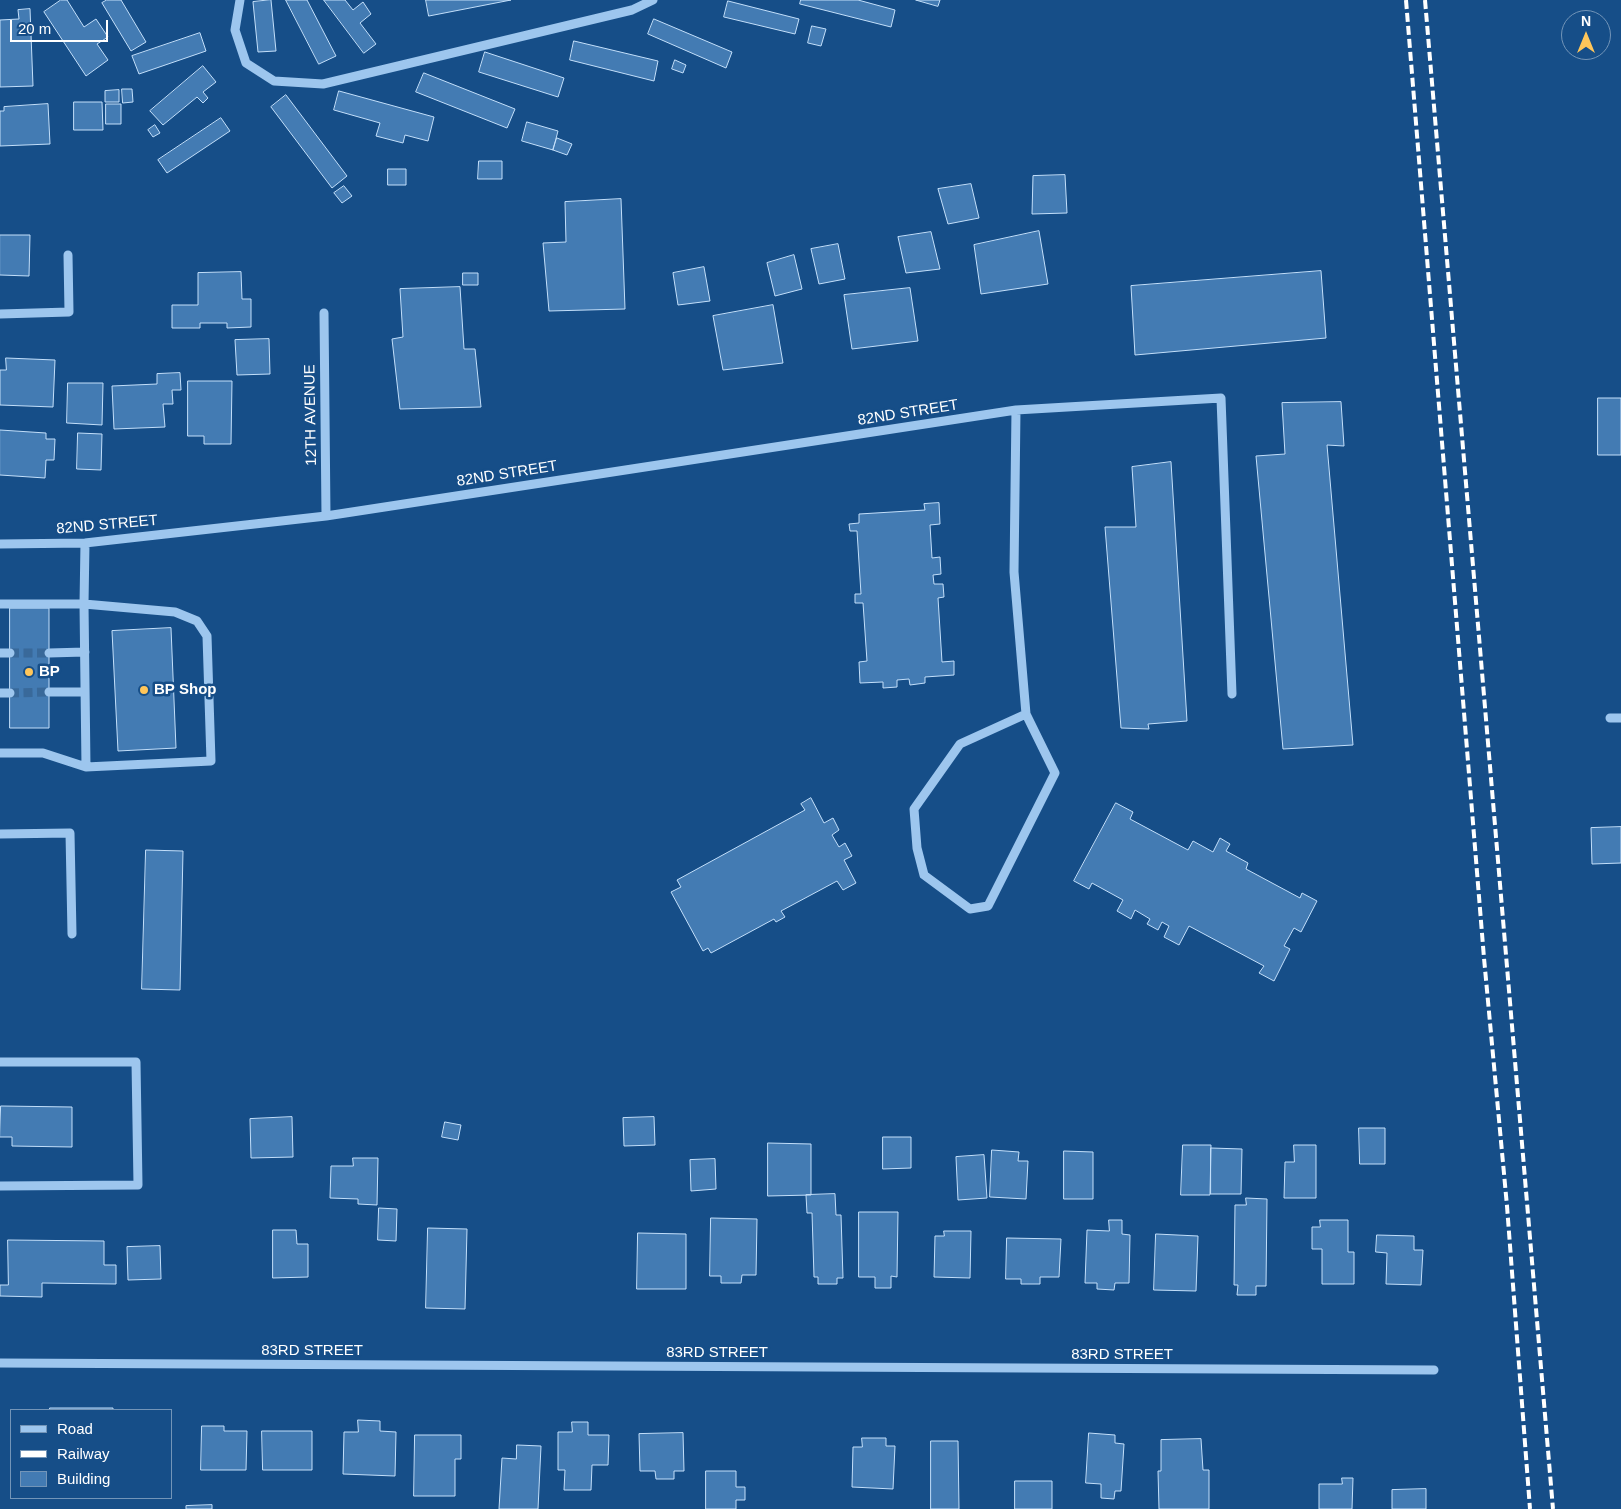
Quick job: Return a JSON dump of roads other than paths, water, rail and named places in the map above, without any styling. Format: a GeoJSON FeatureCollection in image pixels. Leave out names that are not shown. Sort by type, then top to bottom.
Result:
{"type":"FeatureCollection","features":[{"type":"Feature","properties":{"kind":"street"},"geometry":{"type":"LineString","coordinates":[[240,0],[235,30],[246,63],[274,81],[323,84],[632,10],[653,0]]}},
{"type":"Feature","properties":{"kind":"street"},"geometry":{"type":"LineString","coordinates":[[0,314],[69,312],[68,256]]}},
{"type":"Feature","properties":{"kind":"street","name":"12TH AVENUE"},"geometry":{"type":"LineString","coordinates":[[324,314],[326,516]]}},
{"type":"Feature","properties":{"kind":"street","name":"82ND STREET"},"geometry":{"type":"LineString","coordinates":[[0,544],[85,543],[326,516],[1016,410],[1221,398],[1232,694]]}},
{"type":"Feature","properties":{"kind":"street"},"geometry":{"type":"LineString","coordinates":[[1016,410],[1014,572],[1026,714],[1055,773],[988,906],[970,909],[924,875],[917,848],[914,809],[960,744],[1026,714]]}},
{"type":"Feature","properties":{"kind":"street"},"geometry":{"type":"LineString","coordinates":[[85,543],[86,767]]}},
{"type":"Feature","properties":{"kind":"street"},"geometry":{"type":"LineString","coordinates":[[0,604],[84,604],[174,612],[197,621],[207,636],[211,762],[86,767],[43,753],[0,752]]}},
{"type":"Feature","properties":{"kind":"street"},"geometry":{"type":"LineString","coordinates":[[49,653],[85,652]]}},
{"type":"Feature","properties":{"kind":"street"},"geometry":{"type":"LineString","coordinates":[[0,653],[10,653]]}},
{"type":"Feature","properties":{"kind":"street"},"geometry":{"type":"LineString","coordinates":[[49,692],[85,692]]}},
{"type":"Feature","properties":{"kind":"street"},"geometry":{"type":"LineString","coordinates":[[0,693],[10,693]]}},
{"type":"Feature","properties":{"kind":"street"},"geometry":{"type":"LineString","coordinates":[[1610,718],[1621,718]]}},
{"type":"Feature","properties":{"kind":"street"},"geometry":{"type":"LineString","coordinates":[[0,834],[70,833],[72,934]]}},
{"type":"Feature","properties":{"kind":"street"},"geometry":{"type":"LineString","coordinates":[[0,1062],[136,1062],[138,1185],[0,1186]]}},
{"type":"Feature","properties":{"kind":"street","name":"83RD STREET"},"geometry":{"type":"LineString","coordinates":[[0,1363],[1434,1370]]}},
{"type":"Feature","properties":{"kind":"tunnel"},"geometry":{"type":"LineString","coordinates":[[10,653],[49,653]]}},
{"type":"Feature","properties":{"kind":"tunnel"},"geometry":{"type":"LineString","coordinates":[[10,693],[49,692]]}},
{"type":"Feature","properties":{"kind":"railway"},"geometry":{"type":"LineString","coordinates":[[1406,0],[1484,958],[1507,1206],[1530,1509]]}},
{"type":"Feature","properties":{"kind":"railway"},"geometry":{"type":"LineString","coordinates":[[1425,0],[1553,1509]]}},
{"type":"Feature","properties":{"kind":"place","name":"BP"},"geometry":{"type":"Point","coordinates":[29,672]}},
{"type":"Feature","properties":{"kind":"place","name":"BP Shop"},"geometry":{"type":"Point","coordinates":[144,690]}}]}
